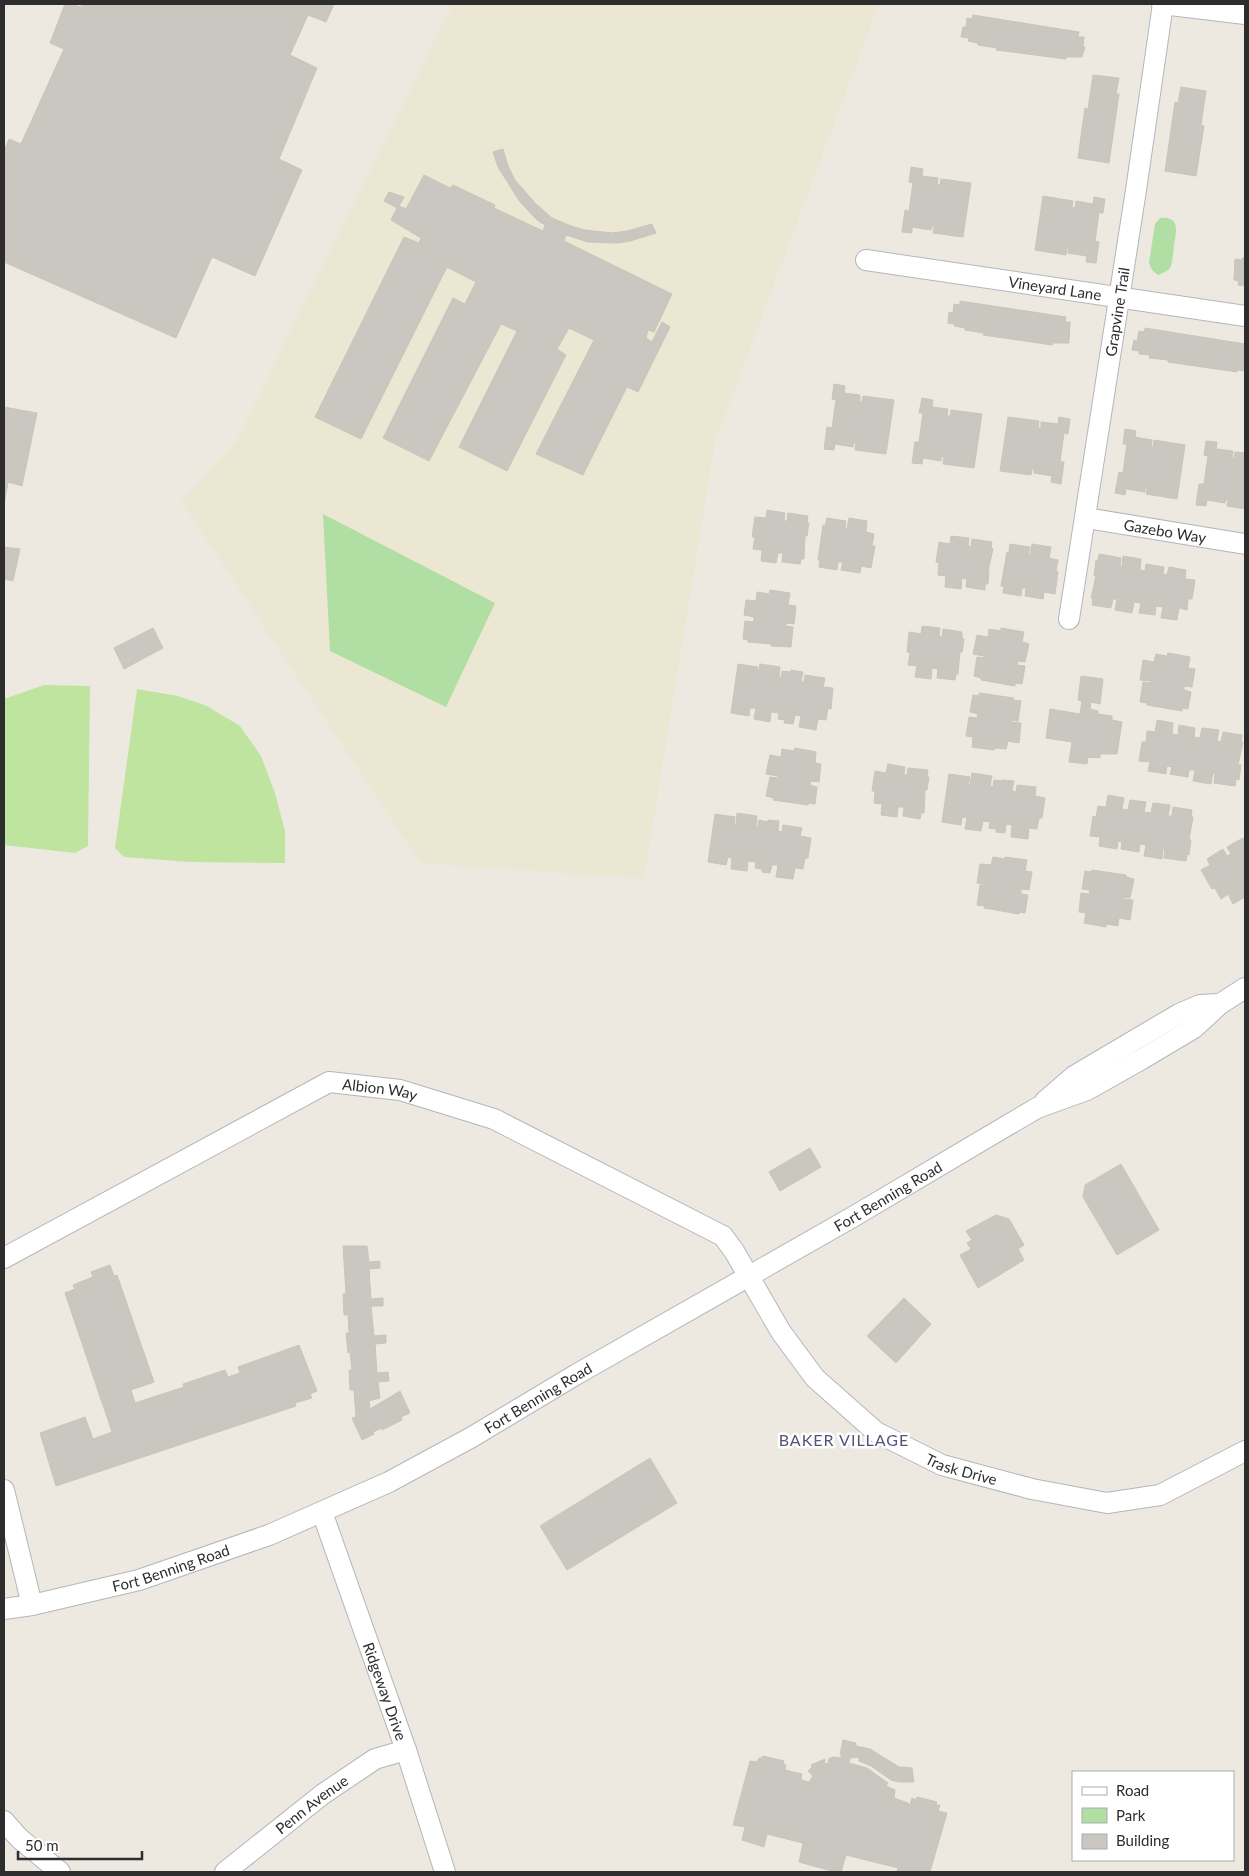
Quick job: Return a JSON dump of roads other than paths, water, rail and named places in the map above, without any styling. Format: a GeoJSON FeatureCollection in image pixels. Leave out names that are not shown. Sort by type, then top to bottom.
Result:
{"type":"FeatureCollection","features":[{"type":"Feature","properties":{"kind":"street"},"geometry":{"type":"LineString","coordinates":[[1162,4],[1245,14]]}},
{"type":"Feature","properties":{"kind":"street","name":"Grapvine Trail"},"geometry":{"type":"LineString","coordinates":[[1069,619],[1086,518],[1162,4]]}},
{"type":"Feature","properties":{"kind":"street","name":"Vineyard Lane"},"geometry":{"type":"LineString","coordinates":[[866,260],[1245,316]]}},
{"type":"Feature","properties":{"kind":"street","name":"Gazebo Way"},"geometry":{"type":"LineString","coordinates":[[1086,518],[1245,544]]}},
{"type":"Feature","properties":{"kind":"street","name":"Fort Benning Road"},"geometry":{"type":"LineString","coordinates":[[4,1609],[32,1605],[139,1580],[244,1545],[389,1482],[472,1437],[577,1374],[851,1218],[1037,1108],[1074,1076],[1179,1014],[1200,1006],[1220,1004],[1245,988]]}},
{"type":"Feature","properties":{"kind":"street","name":"Albion Way"},"geometry":{"type":"LineString","coordinates":[[4,1258],[329,1082],[400,1090],[494,1119],[723,1236],[748,1276]]}},
{"type":"Feature","properties":{"kind":"street","name":"Trask Drive"},"geometry":{"type":"LineString","coordinates":[[748,1276],[781,1332],[815,1378],[876,1432],[942,1465],[1032,1489],[1107,1503],[1160,1495],[1245,1451]]}},
{"type":"Feature","properties":{"kind":"street"},"geometry":{"type":"LineString","coordinates":[[4,1490],[32,1605]]}},
{"type":"Feature","properties":{"kind":"street","name":"Ridgeway Drive"},"geometry":{"type":"LineString","coordinates":[[322,1512],[406,1750],[445,1872]]}},
{"type":"Feature","properties":{"kind":"street","name":"Penn Avenue"},"geometry":{"type":"LineString","coordinates":[[225,1872],[323,1794],[375,1758],[406,1750]]}},
{"type":"Feature","properties":{"kind":"street"},"geometry":{"type":"LineString","coordinates":[[4,1820],[19,1838],[60,1872]]}},
{"type":"Feature","properties":{"kind":"district","name":"BAKER VILLAGE"},"geometry":{"type":"Point","coordinates":[844,1439]}}]}
